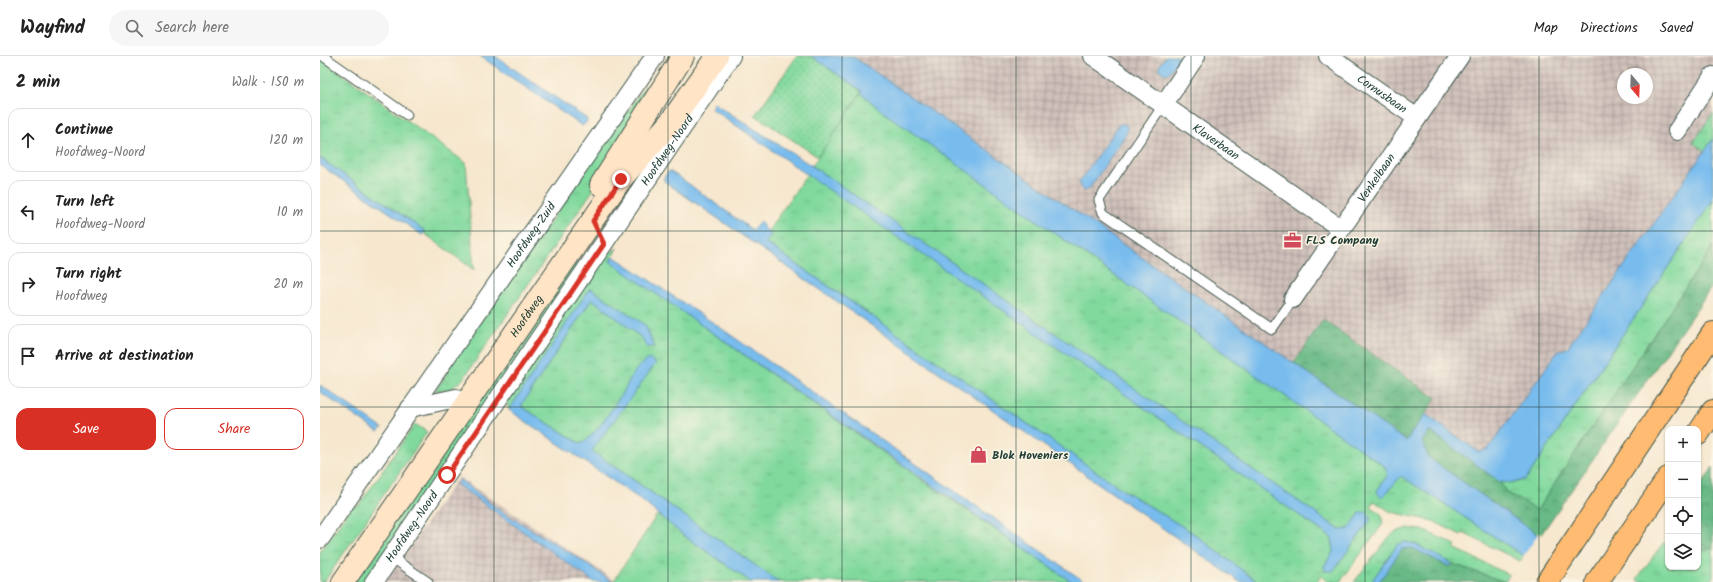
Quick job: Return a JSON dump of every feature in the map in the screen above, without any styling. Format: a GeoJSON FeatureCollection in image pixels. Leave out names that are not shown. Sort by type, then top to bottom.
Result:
{"type":"FeatureCollection","features":[{"type":"Feature","properties":{"kind":"highway"},"geometry":{"type":"LineString","coordinates":[[1547,581],[1713,333]]}},
{"type":"Feature","properties":{"kind":"highway"},"geometry":{"type":"LineString","coordinates":[[1701,429],[1713,411]]}},
{"type":"Feature","properties":{"kind":"highway"},"geometry":{"type":"LineString","coordinates":[[1598,582],[1665,482]]}},
{"type":"Feature","properties":{"kind":"main road","name":"Hoofdweg"},"geometry":{"type":"LineString","coordinates":[[343,582],[621,179],[672,120],[717,56]]}},
{"type":"Feature","properties":{"kind":"main road","name":"Hoofdweg"},"geometry":{"type":"LineString","coordinates":[[328,582],[596,194],[682,57]]}},
{"type":"Feature","properties":{"kind":"street","name":"Hoofdweg-Noord"},"geometry":{"type":"LineString","coordinates":[[374,582],[732,56]]}},
{"type":"Feature","properties":{"kind":"street","name":"Klaverbaan"},"geometry":{"type":"LineString","coordinates":[[1093,56],[1340,228]]}},
{"type":"Feature","properties":{"kind":"street"},"geometry":{"type":"LineString","coordinates":[[1164,104],[1196,56]]}},
{"type":"Feature","properties":{"kind":"street","name":"Cornusbaan"},"geometry":{"type":"LineString","coordinates":[[1328,56],[1417,118]]}},
{"type":"Feature","properties":{"kind":"street","name":"Venkelbaan"},"geometry":{"type":"LineString","coordinates":[[1293,299],[1340,228],[1460,56]]}},
{"type":"Feature","properties":{"kind":"street"},"geometry":{"type":"LineString","coordinates":[[660,93],[653,59],[682,57]]}},
{"type":"Feature","properties":{"kind":"street","name":"Hoofdweg-Zuid"},"geometry":{"type":"LineString","coordinates":[[320,538],[653,59]]}},
{"type":"Feature","properties":{"kind":"street"},"geometry":{"type":"LineString","coordinates":[[1676,131],[1713,76]]}},
{"type":"Feature","properties":{"kind":"street"},"geometry":{"type":"LineString","coordinates":[[569,254],[601,249],[593,221]]}},
{"type":"Feature","properties":{"kind":"street"},"geometry":{"type":"LineString","coordinates":[[410,408],[456,398]]}},
{"type":"Feature","properties":{"kind":"lane"},"geometry":{"type":"LineString","coordinates":[[323,56],[407,115]]}},
{"type":"Feature","properties":{"kind":"lane"},"geometry":{"type":"LineString","coordinates":[[1164,104],[1099,200],[1103,213],[1272,328],[1293,299]]}},
{"type":"Feature","properties":{"kind":"lane"},"geometry":{"type":"LineString","coordinates":[[391,557],[428,582]]}},
{"type":"Feature","properties":{"kind":"shaded area"},"geometry":{"type":"Polygon","coordinates":[[[820,56],[1713,56],[1713,281],[1521,545],[820,56]]]}},
{"type":"Feature","properties":{"kind":"shaded area"},"geometry":{"type":"Polygon","coordinates":[[[458,477],[618,582],[385,582],[458,477]]]}},
{"type":"Feature","properties":{"kind":"green space"},"geometry":{"type":"Polygon","coordinates":[[[797,56],[811,56],[862,91],[818,157],[755,115],[797,56]]]}},
{"type":"Feature","properties":{"kind":"green space"},"geometry":{"type":"Polygon","coordinates":[[[320,58],[466,163],[474,270],[424,233],[425,231],[320,158],[320,58]]]}},
{"type":"Feature","properties":{"kind":"green space"},"geometry":{"type":"Polygon","coordinates":[[[646,85],[648,87],[647,94],[600,180],[463,379],[451,389],[435,391],[448,372],[448,369],[646,85]]]}},
{"type":"Feature","properties":{"kind":"green space"},"geometry":{"type":"Polygon","coordinates":[[[861,93],[882,111],[1384,466],[1388,474],[1377,491],[1383,497],[1400,475],[1524,556],[1520,561],[1463,533],[1461,535],[1433,521],[1391,512],[1374,501],[1371,506],[1381,514],[1383,524],[1340,582],[1329,582],[1321,576],[1317,582],[1258,582],[1193,533],[1123,490],[765,242],[771,234],[768,231],[807,174],[1332,538],[1334,551],[1324,566],[1325,571],[1360,513],[1349,529],[1340,530],[812,166],[861,93]]]}},
{"type":"Feature","properties":{"kind":"green space"},"geometry":{"type":"Polygon","coordinates":[[[1713,113],[1713,139],[1705,151],[1693,143],[1713,113]]]}},
{"type":"Feature","properties":{"kind":"green space"},"geometry":{"type":"Polygon","coordinates":[[[1713,200],[1713,246],[1537,510],[1506,492],[1500,482],[1514,483],[1526,479],[1713,200]]]}},
{"type":"Feature","properties":{"kind":"green space"},"geometry":{"type":"Polygon","coordinates":[[[1713,246],[1713,285],[1540,536],[1429,458],[1422,441],[1430,431],[1500,482],[1506,492],[1537,510],[1713,246]]]}},
{"type":"Feature","properties":{"kind":"green space"},"geometry":{"type":"Polygon","coordinates":[[[617,248],[610,261],[921,479],[1072,582],[779,582],[592,451],[655,363],[649,359],[641,365],[605,419],[594,433],[581,444],[522,407],[522,404],[592,299],[642,338],[646,347],[645,325],[590,289],[509,410],[505,400],[603,257],[617,248]]]}},
{"type":"Feature","properties":{"kind":"green space"},"geometry":{"type":"Polygon","coordinates":[[[581,261],[583,263],[368,582],[349,582],[567,268],[581,261]]]}},
{"type":"Feature","properties":{"kind":"green space"},"geometry":{"type":"Polygon","coordinates":[[[1323,320],[1436,398],[1406,441],[1294,363],[1323,320]]]}},
{"type":"Feature","properties":{"kind":"green space"},"geometry":{"type":"Polygon","coordinates":[[[415,424],[427,432],[324,582],[320,582],[320,552],[351,507],[359,505],[415,424]]]}},
{"type":"Feature","properties":{"kind":"green space"},"geometry":{"type":"Polygon","coordinates":[[[1713,467],[1713,548],[1701,551],[1701,498],[1701,485],[1713,467]]]}},
{"type":"Feature","properties":{"kind":"green space"},"geometry":{"type":"Polygon","coordinates":[[[657,515],[665,519],[683,535],[751,582],[613,582],[657,515]]]}},
{"type":"Feature","properties":{"kind":"green space"},"geometry":{"type":"Polygon","coordinates":[[[1408,528],[1423,530],[1456,545],[1454,548],[1509,575],[1505,582],[1453,564],[1415,544],[1405,542],[1397,545],[1371,582],[1354,582],[1389,537],[1395,532],[1408,528]]]}},
{"type":"Feature","properties":{"kind":"green space"},"geometry":{"type":"Polygon","coordinates":[[[1663,543],[1665,543],[1665,570],[1701,570],[1701,551],[1713,548],[1713,577],[1710,582],[1640,582],[1637,579],[1663,543]]]}},
{"type":"Feature","properties":{"kind":"green space"},"geometry":{"type":"Polygon","coordinates":[[[1412,548],[1446,565],[1450,566],[1453,564],[1505,582],[1379,582],[1402,549],[1412,548]]]}},
{"type":"Feature","properties":{"kind":"water"},"geometry":{"type":"Polygon","coordinates":[[[480,56],[495,56],[587,119],[587,122],[582,126],[480,56]]]}},
{"type":"Feature","properties":{"kind":"water"},"geometry":{"type":"Polygon","coordinates":[[[811,56],[852,56],[1406,441],[1425,414],[1479,452],[1488,449],[1558,351],[1567,348],[1713,139],[1713,200],[1526,479],[1514,483],[1500,482],[1430,431],[1422,441],[1429,458],[1540,536],[1524,556],[1401,476],[1383,497],[1379,495],[1377,491],[1388,474],[1384,466],[882,111],[861,93],[862,91],[811,56]]]}},
{"type":"Feature","properties":{"kind":"water"},"geometry":{"type":"Polygon","coordinates":[[[1166,56],[1180,56],[1169,73],[1165,74],[1159,70],[1159,66],[1166,56]]]}},
{"type":"Feature","properties":{"kind":"water"},"geometry":{"type":"Polygon","coordinates":[[[714,103],[812,166],[1340,530],[1349,529],[1360,513],[1366,512],[1370,516],[1370,521],[1333,571],[1325,571],[1324,566],[1334,551],[1332,538],[711,108],[714,103]]]}},
{"type":"Feature","properties":{"kind":"water"},"geometry":{"type":"Polygon","coordinates":[[[1119,124],[1126,124],[1128,131],[1089,189],[1084,191],[1080,187],[1079,182],[1119,124]]]}},
{"type":"Feature","properties":{"kind":"water"},"geometry":{"type":"Polygon","coordinates":[[[320,158],[425,231],[422,235],[320,165],[320,158]]]}},
{"type":"Feature","properties":{"kind":"water"},"geometry":{"type":"Polygon","coordinates":[[[669,171],[752,230],[760,221],[764,228],[771,234],[766,243],[1123,490],[1193,533],[1258,582],[1240,582],[664,181],[664,177],[669,171]]]}},
{"type":"Feature","properties":{"kind":"water"},"geometry":{"type":"Polygon","coordinates":[[[613,256],[715,324],[1085,582],[1072,582],[632,277],[610,261],[613,256]]]}},
{"type":"Feature","properties":{"kind":"water"},"geometry":{"type":"Polygon","coordinates":[[[590,288],[645,325],[655,347],[646,347],[642,338],[592,299],[522,404],[522,407],[581,444],[594,433],[606,418],[638,367],[649,359],[656,363],[592,451],[779,582],[751,582],[683,535],[641,500],[509,410],[590,288]]]}},
{"type":"Feature","properties":{"kind":"water"},"geometry":{"type":"Polygon","coordinates":[[[320,385],[382,428],[378,432],[320,392],[320,385]]]}},
{"type":"Feature","properties":{"kind":"water"},"geometry":{"type":"Polygon","coordinates":[[[460,480],[499,510],[575,556],[613,582],[594,582],[456,484],[460,480]]]}},
{"type":"Feature","properties":{"kind":"water"},"geometry":{"type":"Polygon","coordinates":[[[1405,542],[1415,544],[1453,564],[1450,566],[1446,565],[1412,548],[1402,549],[1379,582],[1371,582],[1397,545],[1405,542]]]}},
{"type":"Feature","properties":{"kind":"pier"},"geometry":{"type":"Polygon","coordinates":[[[1539,533],[1605,582],[1557,582],[1522,558],[1539,533]]]}},
{"type":"Feature","properties":{"kind":"place","name":"FLS Company"},"geometry":{"type":"Point","coordinates":[1293,240]}},
{"type":"Feature","properties":{"kind":"place","name":"Blok Hoveniers"},"geometry":{"type":"Point","coordinates":[979,455]}},
{"type":"Feature","properties":{"kind":"route"},"geometry":{"type":"LineString","coordinates":[[447,475],[604,244],[593,221],[621,179]]}}]}
